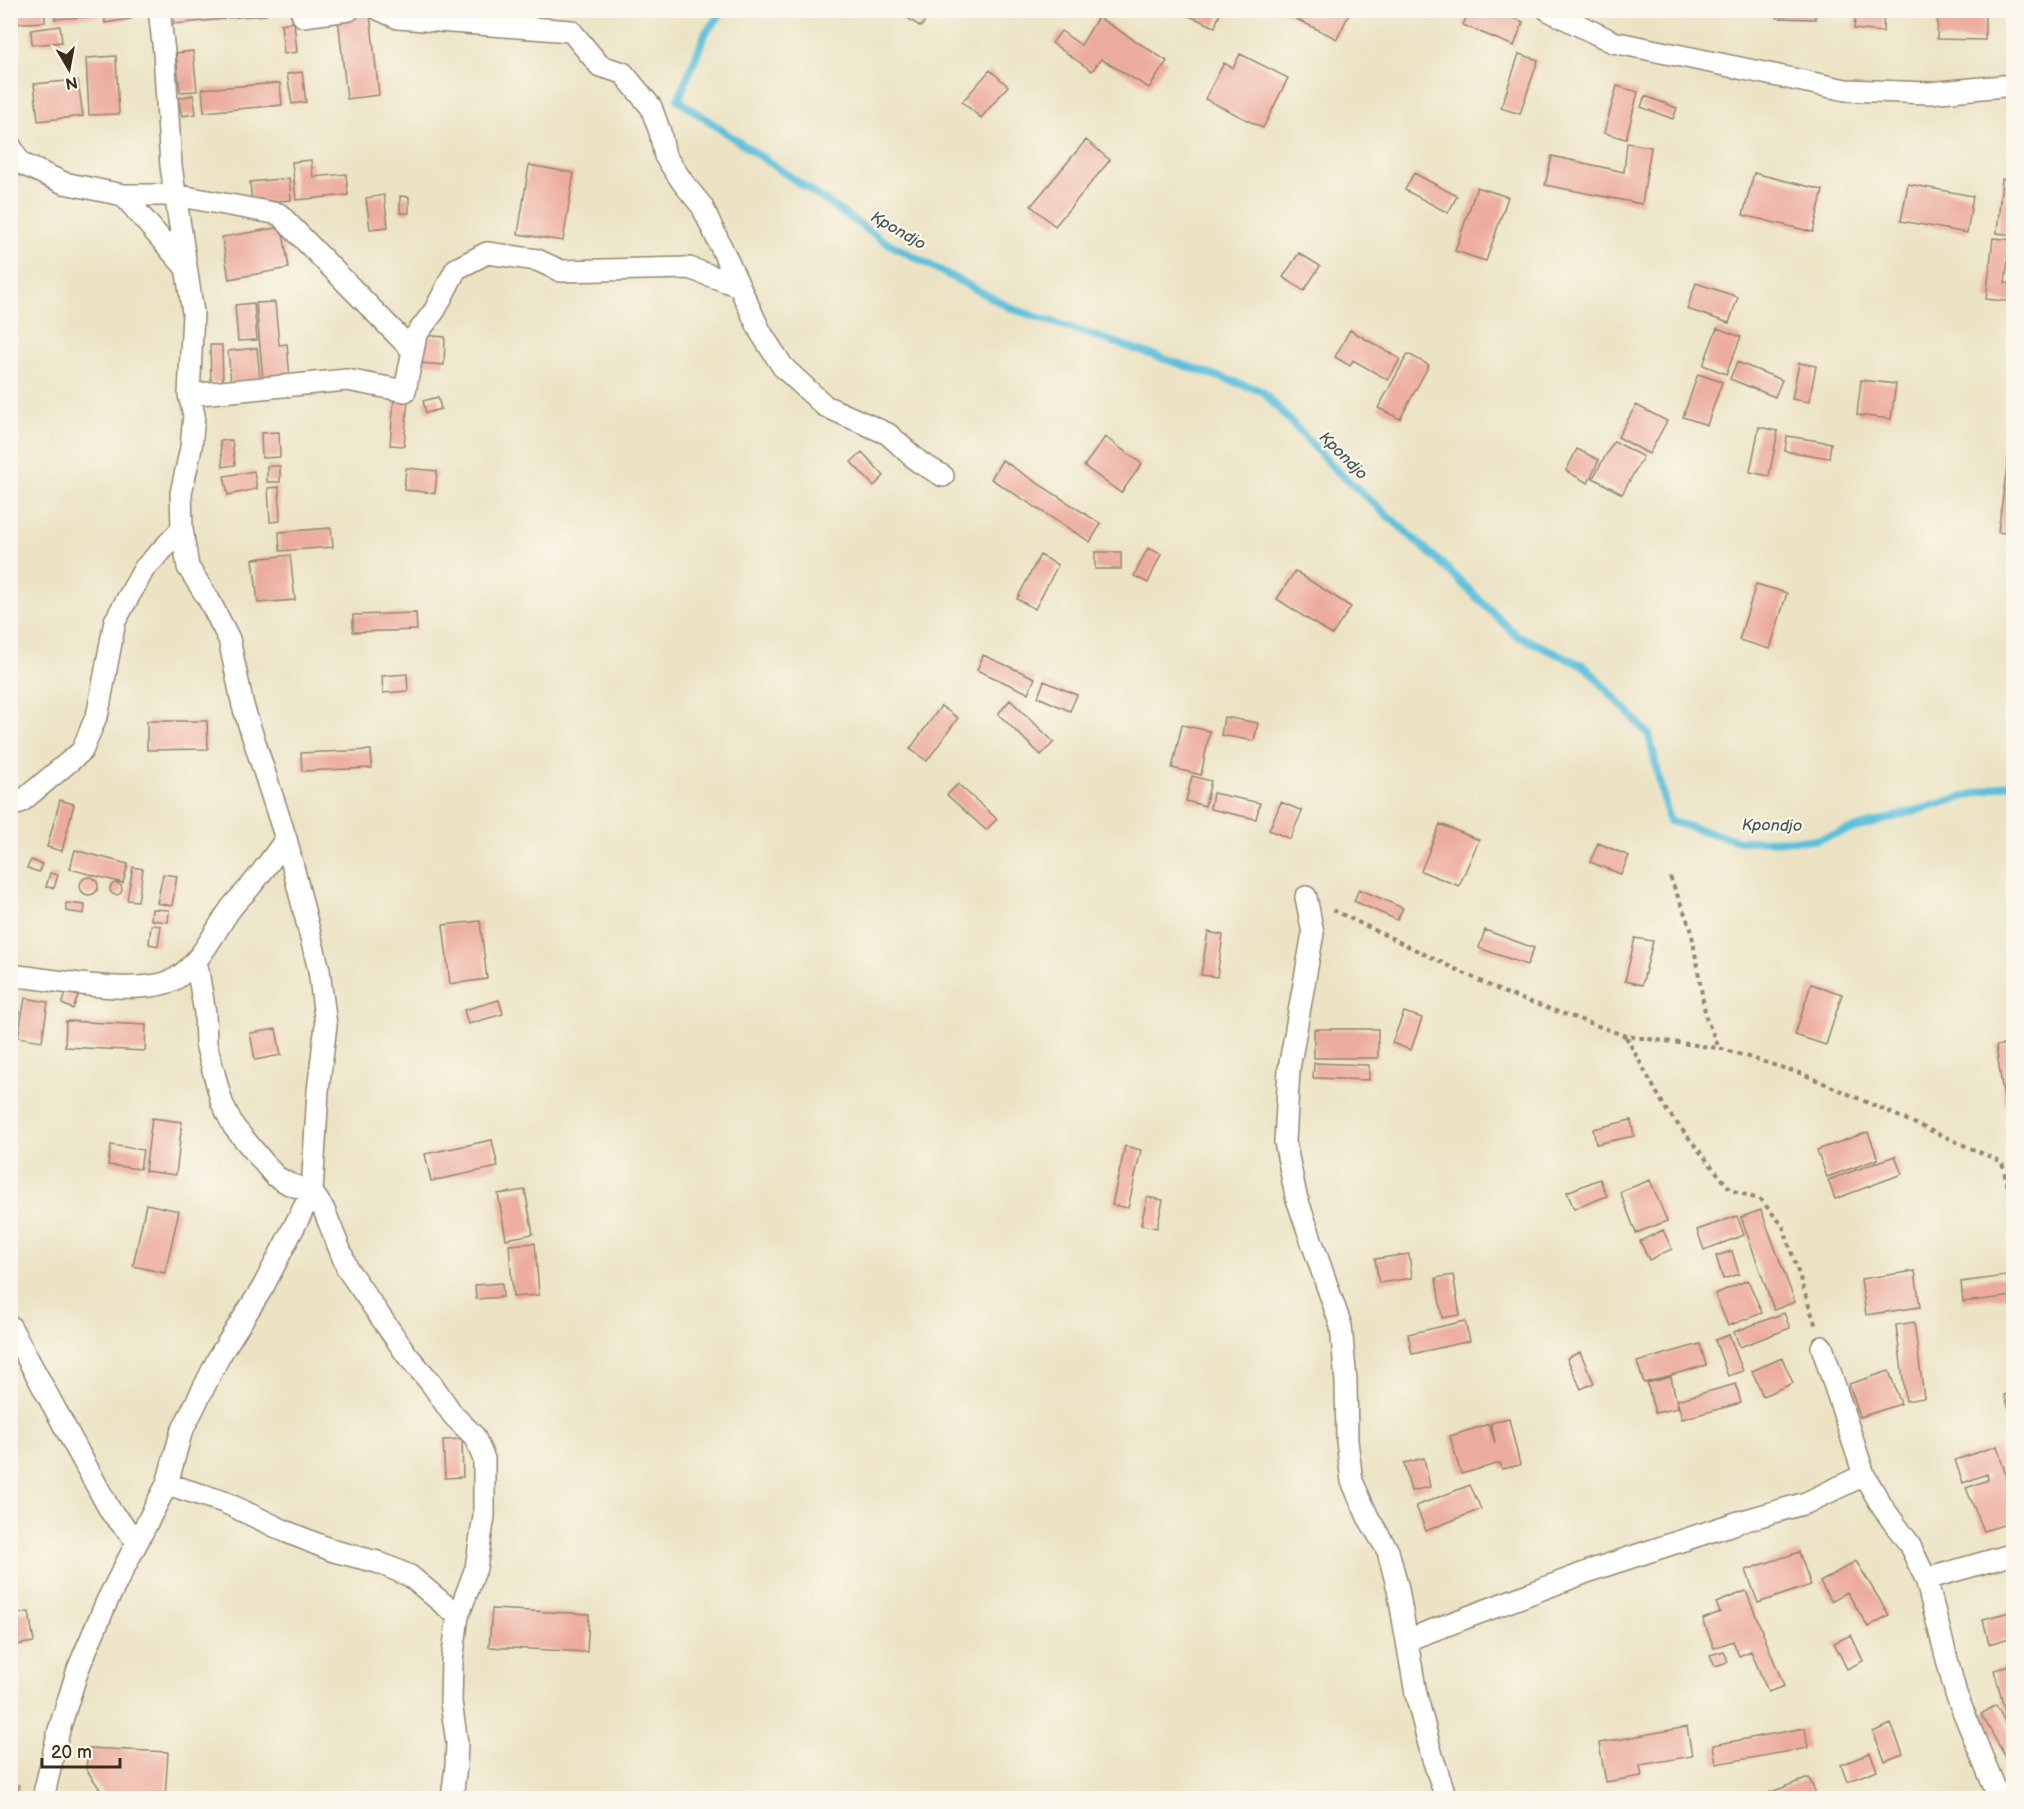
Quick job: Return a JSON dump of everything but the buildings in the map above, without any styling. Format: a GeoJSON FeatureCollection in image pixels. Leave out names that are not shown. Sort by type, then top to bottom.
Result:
{"type":"FeatureCollection","features":[{"type":"Feature","properties":{"kind":"street"},"geometry":{"type":"LineString","coordinates":[[43,1798],[59,1730],[78,1668],[107,1601],[167,1484],[181,1432],[220,1355],[263,1287],[312,1192],[318,1090],[326,1025],[319,970],[286,839],[243,705],[229,639],[188,567],[182,529],[180,493],[191,448],[194,415],[189,395],[193,313],[171,166],[159,10]]}},
{"type":"Feature","properties":{"kind":"street"},"geometry":{"type":"LineString","coordinates":[[301,10],[303,16],[349,10]]}},
{"type":"Feature","properties":{"kind":"street"},"geometry":{"type":"LineString","coordinates":[[380,10],[398,18],[571,31],[600,66],[623,73],[651,107],[665,156],[702,206],[761,333],[783,367],[825,406],[888,434],[919,462],[943,476]]}},
{"type":"Feature","properties":{"kind":"street"},"geometry":{"type":"LineString","coordinates":[[1548,10],[1613,42],[1846,90],[1929,93],[2013,85]]}},
{"type":"Feature","properties":{"kind":"street"},"geometry":{"type":"LineString","coordinates":[[10,145],[20,163],[64,183],[123,195],[175,195],[279,214],[413,351]]}},
{"type":"Feature","properties":{"kind":"street"},"geometry":{"type":"LineString","coordinates":[[123,195],[186,268]]}},
{"type":"Feature","properties":{"kind":"street"},"geometry":{"type":"LineString","coordinates":[[189,395],[348,380],[405,391],[416,335],[435,310],[456,269],[487,253],[537,260],[561,271],[689,268],[739,286]]}},
{"type":"Feature","properties":{"kind":"street"},"geometry":{"type":"LineString","coordinates":[[10,807],[22,801],[82,752],[98,712],[115,621],[144,569],[182,529]]}},
{"type":"Feature","properties":{"kind":"street"},"geometry":{"type":"LineString","coordinates":[[10,975],[110,987],[148,987],[174,979],[196,960],[230,910],[270,863],[286,839]]}},
{"type":"Feature","properties":{"kind":"street"},"geometry":{"type":"LineString","coordinates":[[1306,897],[1313,933],[1289,1069],[1285,1142],[1296,1196],[1341,1326],[1346,1382],[1347,1441],[1352,1481],[1368,1517],[1388,1551],[1398,1589],[1416,1695],[1446,1798]]}},
{"type":"Feature","properties":{"kind":"street"},"geometry":{"type":"LineString","coordinates":[[196,960],[205,1013],[206,1044],[222,1103],[234,1127],[275,1176],[312,1192],[324,1210],[348,1270],[407,1355],[431,1383],[453,1415],[474,1436],[484,1459],[484,1516],[476,1568],[458,1616],[452,1661],[451,1702],[457,1743],[452,1798]]}},
{"type":"Feature","properties":{"kind":"street"},"geometry":{"type":"LineString","coordinates":[[10,1326],[111,1512],[137,1542]]}},
{"type":"Feature","properties":{"kind":"street"},"geometry":{"type":"LineString","coordinates":[[1822,1347],[1864,1475],[1883,1508],[1908,1542],[1926,1579],[1956,1694],[1999,1798]]}},
{"type":"Feature","properties":{"kind":"street"},"geometry":{"type":"LineString","coordinates":[[1407,1640],[1595,1569],[1739,1522],[1806,1503],[1864,1475]]}},
{"type":"Feature","properties":{"kind":"street"},"geometry":{"type":"LineString","coordinates":[[167,1484],[224,1502],[334,1551],[377,1562],[411,1576],[458,1616]]}},
{"type":"Feature","properties":{"kind":"street"},"geometry":{"type":"LineString","coordinates":[[1926,1579],[2013,1554]]}},
{"type":"Feature","properties":{"kind":"path"},"geometry":{"type":"LineString","coordinates":[[1670,877],[1691,930],[1706,1018],[1719,1048]]}},
{"type":"Feature","properties":{"kind":"path"},"geometry":{"type":"LineString","coordinates":[[1306,897],[1505,993],[1626,1036],[1719,1048],[1803,1074],[2002,1162],[2013,1214]]}},
{"type":"Feature","properties":{"kind":"path"},"geometry":{"type":"LineString","coordinates":[[1626,1036],[1667,1112],[1731,1190],[1761,1200],[1783,1226],[1822,1347]]}},
{"type":"Feature","properties":{"kind":"waterway","name":"Kpondjo"},"geometry":{"type":"LineString","coordinates":[[724,10],[706,32],[678,100],[884,241],[1013,309],[1262,391],[1335,469],[1440,562],[1516,635],[1586,667],[1649,735],[1669,821],[1739,841],[1815,840],[2014,782]]}}]}
